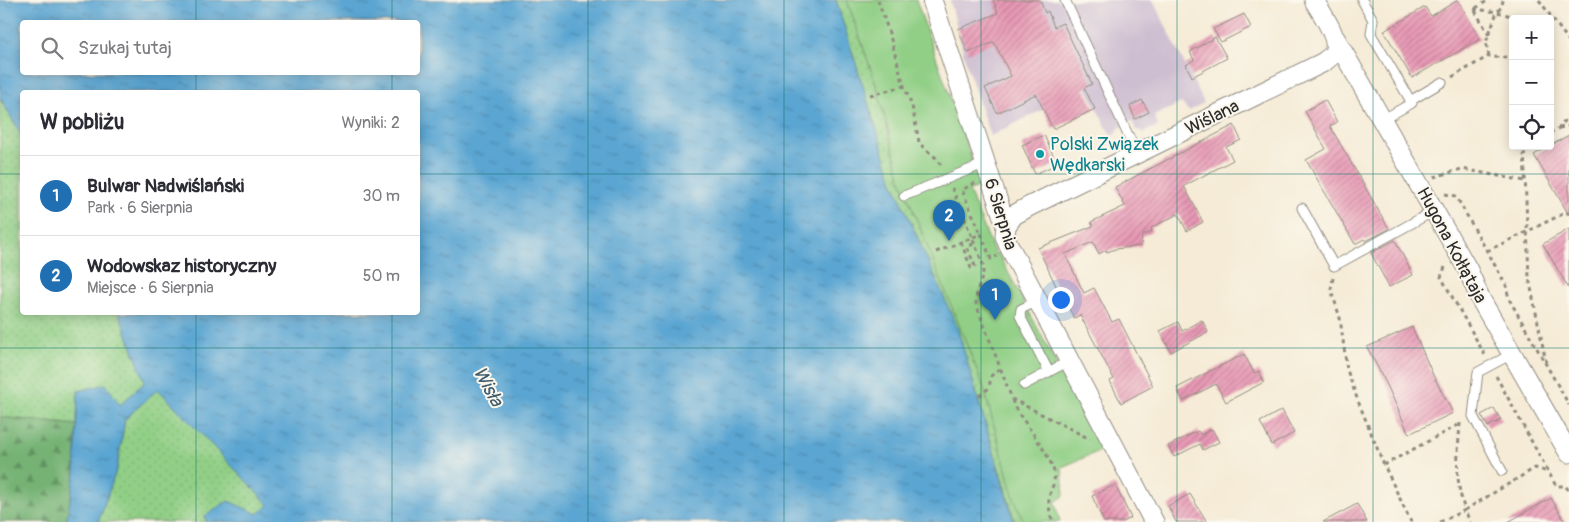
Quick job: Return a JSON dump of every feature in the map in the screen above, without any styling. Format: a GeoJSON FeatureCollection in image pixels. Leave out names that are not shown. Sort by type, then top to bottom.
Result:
{"type":"FeatureCollection","features":[{"type":"Feature","properties":{"kind":"street","name":"6 Sierpnia"},"geometry":{"type":"LineString","coordinates":[[932,0],[983,172],[1006,226],[1005,236],[1008,244],[1154,522]]}},
{"type":"Feature","properties":{"kind":"street","name":"Hugona Kołłątaja"},"geometry":{"type":"LineString","coordinates":[[1314,0],[1335,43],[1382,120],[1468,270],[1481,300],[1569,453]]}},
{"type":"Feature","properties":{"kind":"street","name":"Wiślana"},"geometry":{"type":"LineString","coordinates":[[1006,226],[1014,215],[1030,206],[1324,62],[1332,55],[1335,43]]}},
{"type":"Feature","properties":{"kind":"lane"},"geometry":{"type":"LineString","coordinates":[[1065,0],[1137,154]]}},
{"type":"Feature","properties":{"kind":"lane"},"geometry":{"type":"LineString","coordinates":[[1362,0],[1373,20],[1371,34],[1412,103],[1382,120]]}},
{"type":"Feature","properties":{"kind":"lane"},"geometry":{"type":"LineString","coordinates":[[1410,100],[1442,82]]}},
{"type":"Feature","properties":{"kind":"lane"},"geometry":{"type":"LineString","coordinates":[[904,196],[948,178],[983,172]]}},
{"type":"Feature","properties":{"kind":"lane"},"geometry":{"type":"LineString","coordinates":[[1302,208],[1334,266],[1434,211]]}},
{"type":"Feature","properties":{"kind":"lane"},"geometry":{"type":"LineString","coordinates":[[1038,301],[1021,309],[1020,316],[1050,372]]}},
{"type":"Feature","properties":{"kind":"lane"},"geometry":{"type":"LineString","coordinates":[[1502,471],[1474,416],[1478,372],[1512,354]]}},
{"type":"Feature","properties":{"kind":"lane"},"geometry":{"type":"LineString","coordinates":[[1024,385],[1069,361]]}},
{"type":"Feature","properties":{"kind":"path"},"geometry":{"type":"LineString","coordinates":[[878,0],[904,86],[912,106],[920,142],[942,164],[983,264],[984,271],[975,295],[976,304],[1015,408],[1049,459],[1054,472],[1054,484],[1048,503],[1053,522]]}},
{"type":"Feature","properties":{"kind":"path"},"geometry":{"type":"LineString","coordinates":[[1474,9],[1490,0]]}},
{"type":"Feature","properties":{"kind":"path"},"geometry":{"type":"LineString","coordinates":[[1489,56],[1486,42],[1497,12],[1504,0]]}},
{"type":"Feature","properties":{"kind":"path"},"geometry":{"type":"LineString","coordinates":[[1538,0],[1569,42]]}},
{"type":"Feature","properties":{"kind":"path"},"geometry":{"type":"LineString","coordinates":[[1474,9],[1509,15]]}},
{"type":"Feature","properties":{"kind":"path"},"geometry":{"type":"LineString","coordinates":[[1474,9],[1489,35]]}},
{"type":"Feature","properties":{"kind":"path"},"geometry":{"type":"LineString","coordinates":[[1442,82],[1489,56],[1501,58],[1509,56]]}},
{"type":"Feature","properties":{"kind":"path"},"geometry":{"type":"LineString","coordinates":[[870,95],[904,86]]}},
{"type":"Feature","properties":{"kind":"path"},"geometry":{"type":"LineString","coordinates":[[1554,130],[1569,116]]}},
{"type":"Feature","properties":{"kind":"path"},"geometry":{"type":"LineString","coordinates":[[1558,128],[1569,126]]}},
{"type":"Feature","properties":{"kind":"path"},"geometry":{"type":"LineString","coordinates":[[1524,150],[1529,278],[1547,367]]}},
{"type":"Feature","properties":{"kind":"path"},"geometry":{"type":"LineString","coordinates":[[1430,169],[1434,177],[1462,169],[1525,181]]}},
{"type":"Feature","properties":{"kind":"path"},"geometry":{"type":"LineString","coordinates":[[983,172],[962,190],[990,256]]}},
{"type":"Feature","properties":{"kind":"path"},"geometry":{"type":"LineString","coordinates":[[1444,194],[1456,196],[1506,285],[1509,299],[1569,405]]}},
{"type":"Feature","properties":{"kind":"path"},"geometry":{"type":"LineString","coordinates":[[1486,251],[1564,213],[1569,213]]}},
{"type":"Feature","properties":{"kind":"path"},"geometry":{"type":"LineString","coordinates":[[936,252],[981,234]]}},
{"type":"Feature","properties":{"kind":"path"},"geometry":{"type":"LineString","coordinates":[[961,242],[970,268],[974,266],[967,247],[975,243]]}},
{"type":"Feature","properties":{"kind":"path"},"geometry":{"type":"LineString","coordinates":[[1441,260],[1446,267],[1441,277],[1548,472],[1556,486],[1566,486],[1569,492]]}},
{"type":"Feature","properties":{"kind":"path"},"geometry":{"type":"LineString","coordinates":[[1334,266],[1331,289],[1340,318],[1347,370],[1384,465],[1411,522]]}},
{"type":"Feature","properties":{"kind":"path"},"geometry":{"type":"LineString","coordinates":[[979,396],[989,388],[991,376],[1000,368]]}},
{"type":"Feature","properties":{"kind":"path"},"geometry":{"type":"LineString","coordinates":[[1012,399],[1089,438]]}},
{"type":"Feature","properties":{"kind":"path"},"geometry":{"type":"LineString","coordinates":[[1384,465],[1474,416]]}},
{"type":"Feature","properties":{"kind":"path"},"geometry":{"type":"LineString","coordinates":[[1460,424],[1457,480],[1460,497],[1470,522]]}},
{"type":"Feature","properties":{"kind":"path"},"geometry":{"type":"LineString","coordinates":[[1440,522],[1465,510],[1535,468],[1548,472]]}},
{"type":"Feature","properties":{"kind":"shaded area"},"geometry":{"type":"Polygon","coordinates":[[[950,0],[1153,0],[1204,103],[1189,111],[1181,103],[1154,116],[1158,126],[1143,133],[1140,130],[1137,131],[1132,121],[1118,129],[1117,133],[1111,136],[1086,88],[990,136],[966,63],[950,0]]]}},
{"type":"Feature","properties":{"kind":"green space"},"geometry":{"type":"Polygon","coordinates":[[[836,0],[847,0],[877,87],[901,180],[983,385],[1013,495],[1024,522],[1015,522],[957,327],[893,182],[836,0]]]}},
{"type":"Feature","properties":{"kind":"green space"},"geometry":{"type":"Polygon","coordinates":[[[847,0],[916,0],[981,185],[969,191],[995,254],[998,253],[1102,450],[1062,467],[1064,496],[1055,502],[1060,522],[1024,522],[1013,495],[983,385],[901,180],[877,87],[847,0]]]}},
{"type":"Feature","properties":{"kind":"green space"},"geometry":{"type":"Polygon","coordinates":[[[0,98],[20,133],[20,315],[120,315],[145,382],[120,406],[78,391],[77,425],[0,417],[0,98]]]}},
{"type":"Feature","properties":{"kind":"green space"},"geometry":{"type":"Polygon","coordinates":[[[158,389],[270,505],[258,514],[205,516],[206,522],[98,522],[117,468],[125,419],[158,389]]]}},
{"type":"Feature","properties":{"kind":"green space"},"geometry":{"type":"Polygon","coordinates":[[[0,417],[77,425],[75,474],[66,522],[0,522],[0,417]]]}},
{"type":"Feature","properties":{"kind":"water","name":"Wisła"},"geometry":{"type":"Polygon","coordinates":[[[0,0],[836,0],[893,182],[957,327],[1014,522],[206,522],[205,516],[228,501],[258,514],[269,505],[158,389],[125,419],[117,468],[98,522],[66,522],[75,474],[78,391],[106,384],[120,405],[145,382],[120,315],[420,315],[420,90],[20,90],[20,133],[0,98],[0,0]]]}},
{"type":"Feature","properties":{"kind":"building"},"geometry":{"type":"Polygon","coordinates":[[[993,0],[1040,0],[1045,13],[1048,11],[1054,27],[1063,23],[1092,84],[1084,88],[1095,109],[1053,129],[1036,94],[997,113],[985,88],[1011,76],[994,42],[968,53],[958,29],[998,13],[993,0]]]}},
{"type":"Feature","properties":{"kind":"building"},"geometry":{"type":"Polygon","coordinates":[[[1458,0],[1480,39],[1412,78],[1384,31],[1425,7],[1431,16],[1458,0]]]}},
{"type":"Feature","properties":{"kind":"building"},"geometry":{"type":"Polygon","coordinates":[[[1244,14],[1251,27],[1221,42],[1213,29],[1244,14]]]}},
{"type":"Feature","properties":{"kind":"building"},"geometry":{"type":"Polygon","coordinates":[[[1215,37],[1227,58],[1192,77],[1186,65],[1194,60],[1190,52],[1215,37]]]}},
{"type":"Feature","properties":{"kind":"building"},"geometry":{"type":"Polygon","coordinates":[[[1142,100],[1149,112],[1135,119],[1130,106],[1142,100]]]}},
{"type":"Feature","properties":{"kind":"building"},"geometry":{"type":"Polygon","coordinates":[[[1325,100],[1337,122],[1330,126],[1389,229],[1366,241],[1364,239],[1355,244],[1306,160],[1326,149],[1305,111],[1325,100]]]}},
{"type":"Feature","properties":{"kind":"building"},"geometry":{"type":"Polygon","coordinates":[[[1234,125],[1241,140],[1226,147],[1233,160],[1184,186],[1203,222],[1187,231],[1178,214],[1151,228],[1152,231],[1142,236],[1141,246],[1115,249],[1107,252],[1106,250],[1099,254],[1093,242],[1065,254],[1084,293],[1094,288],[1112,322],[1119,319],[1153,386],[1121,403],[1110,381],[1114,379],[1080,315],[1074,318],[1038,248],[1093,226],[1091,222],[1125,206],[1115,187],[1234,125]]]}},
{"type":"Feature","properties":{"kind":"building","name":"Polski Związek Wędkarski"},"geometry":{"type":"Polygon","coordinates":[[[1044,135],[1057,164],[1035,174],[1022,145],[1044,135]]]}},
{"type":"Feature","properties":{"kind":"building"},"geometry":{"type":"Polygon","coordinates":[[[1569,135],[1569,215],[1534,155],[1543,150],[1554,150],[1554,144],[1569,135]]]}},
{"type":"Feature","properties":{"kind":"building"},"geometry":{"type":"Polygon","coordinates":[[[1569,229],[1569,289],[1543,244],[1569,229]]]}},
{"type":"Feature","properties":{"kind":"building"},"geometry":{"type":"Polygon","coordinates":[[[1395,240],[1413,275],[1389,287],[1371,253],[1395,240]]]}},
{"type":"Feature","properties":{"kind":"building"},"geometry":{"type":"Polygon","coordinates":[[[1202,320],[1208,332],[1171,352],[1160,331],[1178,322],[1182,331],[1202,320]]]}},
{"type":"Feature","properties":{"kind":"building"},"geometry":{"type":"Polygon","coordinates":[[[1412,327],[1433,375],[1453,413],[1409,434],[1367,347],[1412,327]]]}},
{"type":"Feature","properties":{"kind":"building"},"geometry":{"type":"Polygon","coordinates":[[[1244,354],[1254,373],[1259,371],[1264,382],[1226,402],[1216,384],[1183,401],[1177,388],[1244,354]]]}},
{"type":"Feature","properties":{"kind":"building"},"geometry":{"type":"Polygon","coordinates":[[[1494,408],[1501,420],[1488,427],[1481,415],[1494,408]]]}},
{"type":"Feature","properties":{"kind":"building"},"geometry":{"type":"Polygon","coordinates":[[[1282,410],[1294,433],[1272,445],[1260,422],[1282,410]]]}},
{"type":"Feature","properties":{"kind":"building"},"geometry":{"type":"Polygon","coordinates":[[[1212,429],[1219,442],[1203,450],[1200,444],[1174,457],[1168,446],[1198,431],[1201,435],[1212,429]]]}},
{"type":"Feature","properties":{"kind":"building"},"geometry":{"type":"Polygon","coordinates":[[[1115,485],[1131,518],[1123,522],[1104,522],[1092,496],[1115,485]]]}},
{"type":"Feature","properties":{"kind":"building"},"geometry":{"type":"Polygon","coordinates":[[[1190,494],[1207,522],[1176,522],[1168,506],[1190,494]]]}},
{"type":"Feature","properties":{"kind":"building"},"geometry":{"type":"Polygon","coordinates":[[[1551,498],[1565,522],[1508,522],[1551,498]]]}},
{"type":"Feature","properties":{"kind":"building"},"geometry":{"type":"Polygon","coordinates":[[[1357,504],[1367,522],[1323,522],[1357,504]]]}},
{"type":"Feature","properties":{"kind":"place","name":"Polski Związek Wędkarski"},"geometry":{"type":"Point","coordinates":[1040,154]}},
{"type":"Feature","properties":{"kind":"place","name":"Wodowskaz historyczny"},"geometry":{"type":"Point","coordinates":[949,241]}},
{"type":"Feature","properties":{"kind":"place","name":"Bulwar Nadwiślański"},"geometry":{"type":"Point","coordinates":[995,320]}}]}
